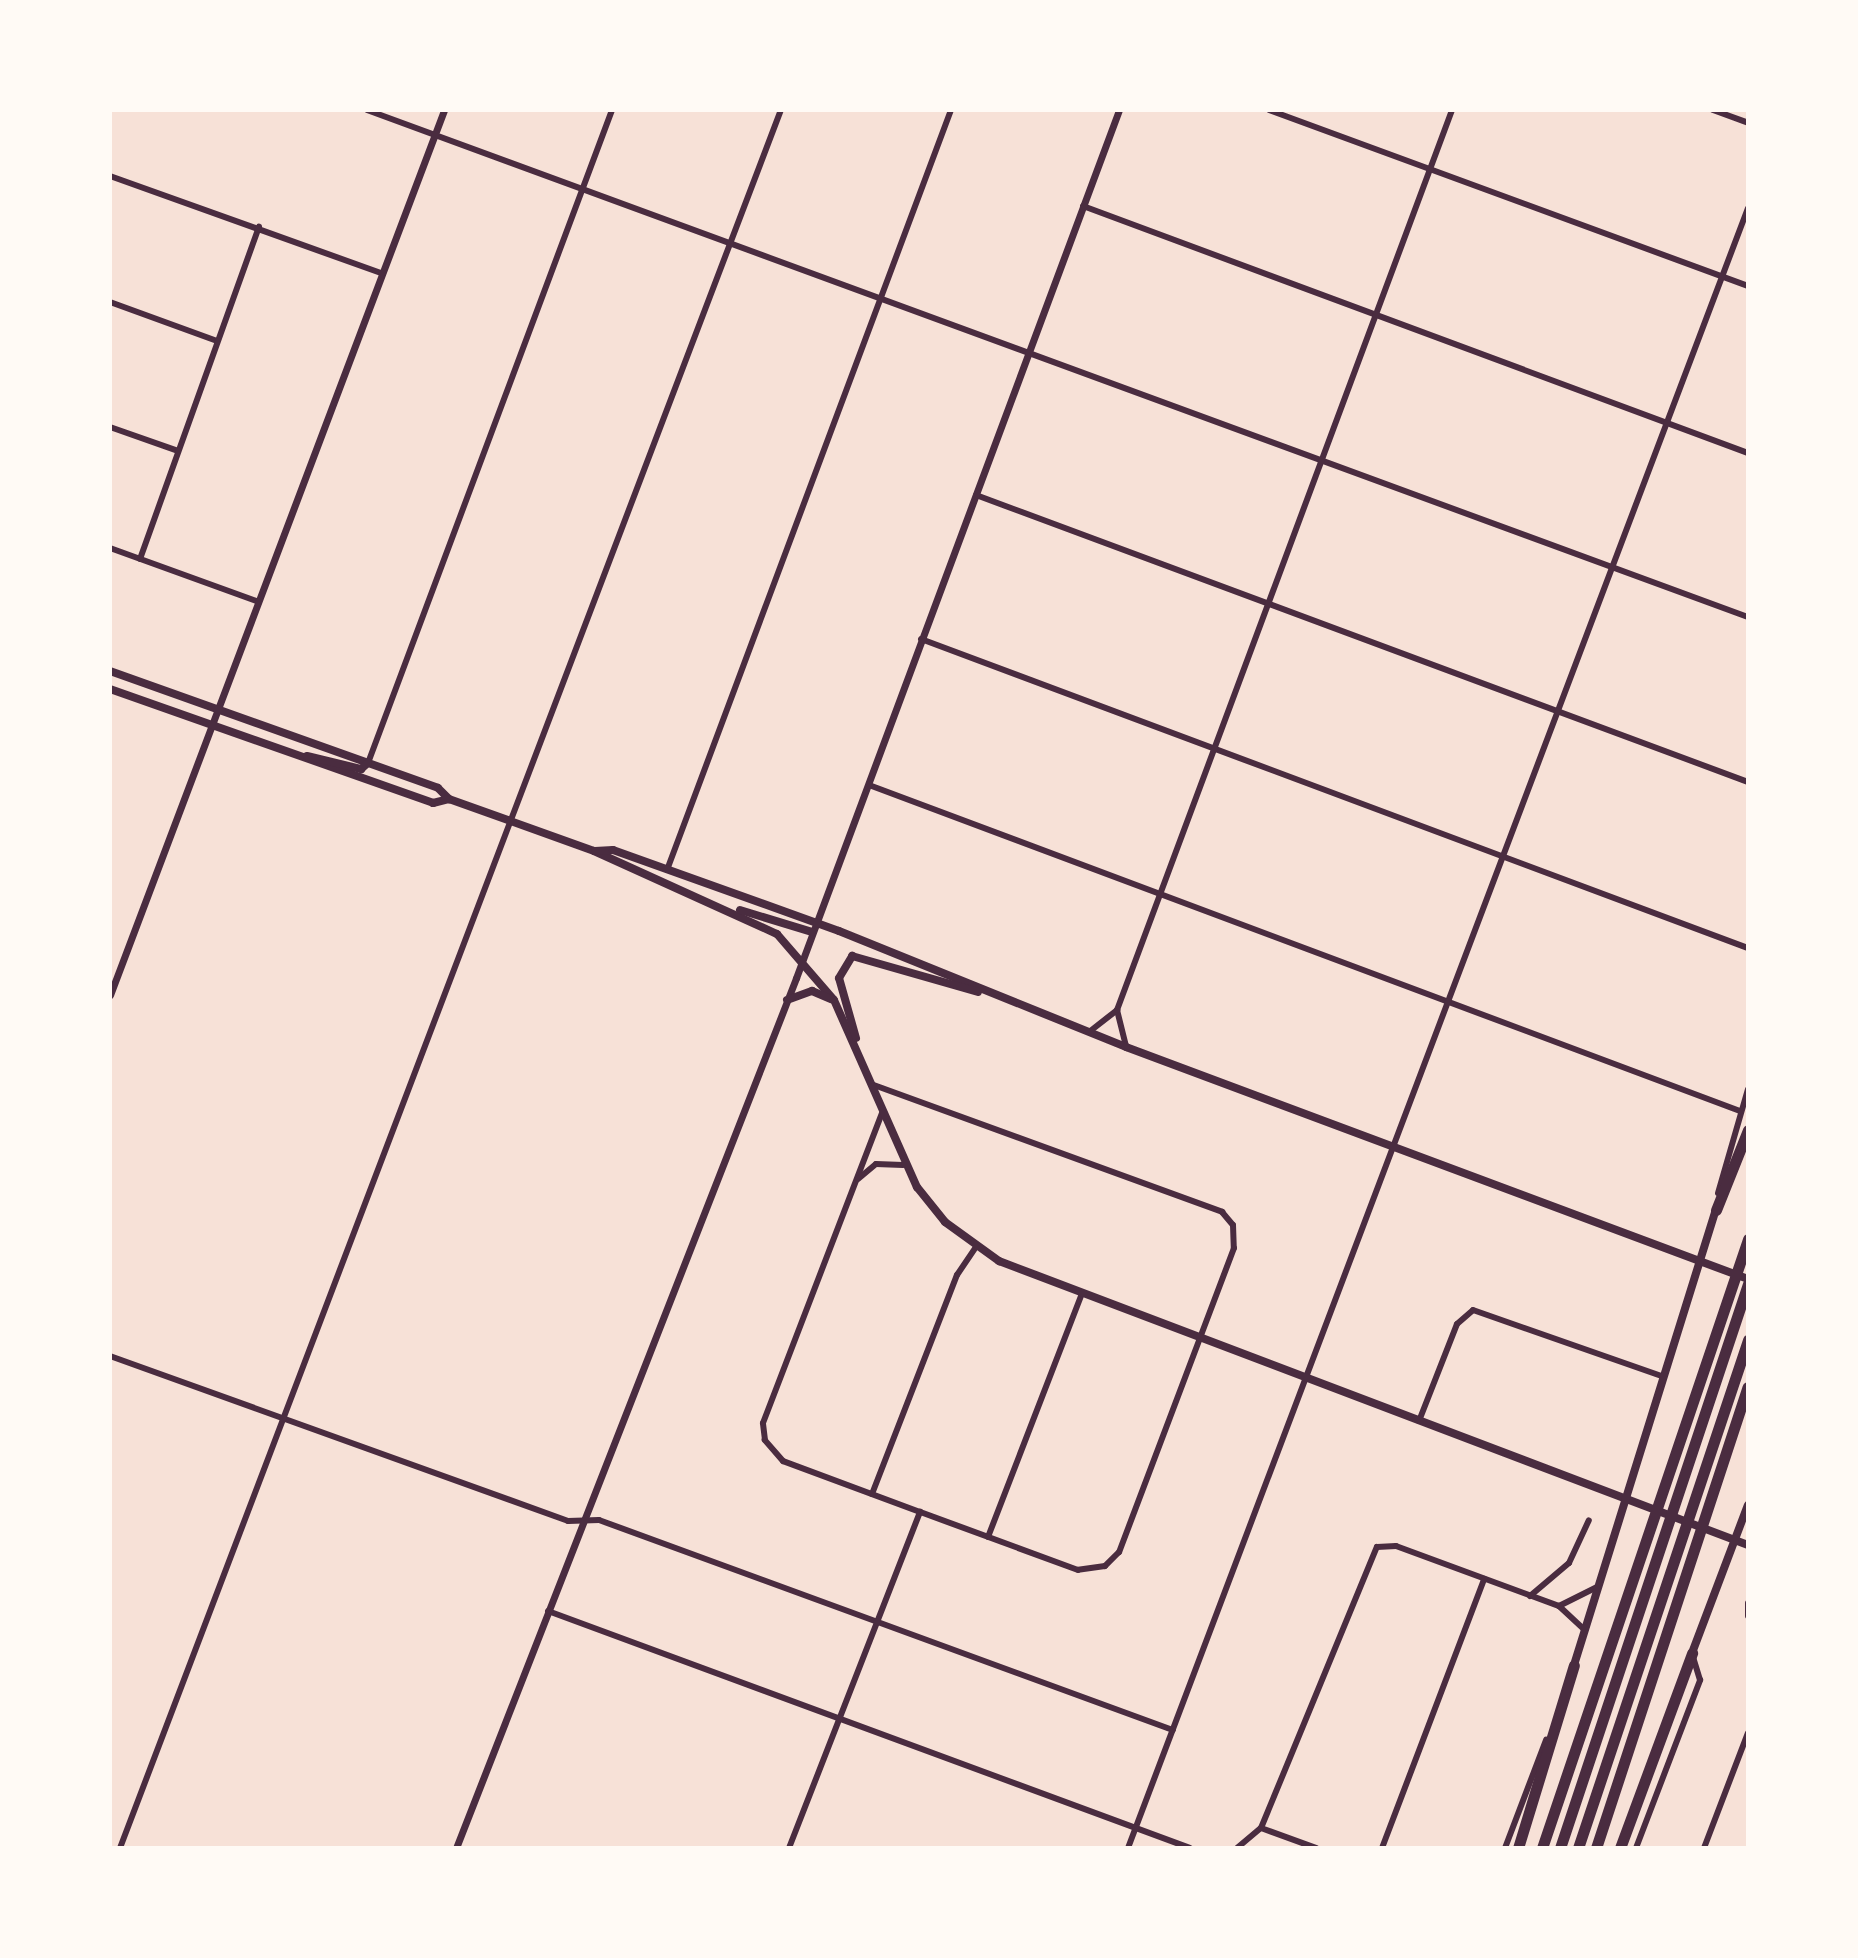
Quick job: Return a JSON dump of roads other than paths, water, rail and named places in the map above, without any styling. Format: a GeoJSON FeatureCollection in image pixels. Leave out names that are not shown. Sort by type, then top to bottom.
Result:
{"type":"FeatureCollection","features":[{"type":"Feature","properties":{"kind":"highway"},"geometry":{"type":"LineString","coordinates":[[1716,1210],[1748,1130]]}},
{"type":"Feature","properties":{"kind":"highway"},"geometry":{"type":"LineString","coordinates":[[1542,1848],[1667,1468],[1747,1241]]}},
{"type":"Feature","properties":{"kind":"highway"},"geometry":{"type":"LineString","coordinates":[[1560,1848],[1748,1282]]}},
{"type":"Feature","properties":{"kind":"highway"},"geometry":{"type":"LineString","coordinates":[[1578,1848],[1748,1340]]}},
{"type":"Feature","properties":{"kind":"highway"},"geometry":{"type":"LineString","coordinates":[[1596,1848],[1748,1387]]}},
{"type":"Feature","properties":{"kind":"highway"},"geometry":{"type":"LineString","coordinates":[[1620,1848],[1692,1653]]}},
{"type":"Feature","properties":{"kind":"highway"},"geometry":{"type":"LineString","coordinates":[[1518,1848],[1574,1665]]}},
{"type":"Feature","properties":{"kind":"main road"},"geometry":{"type":"LineString","coordinates":[[110,671],[368,763],[449,799],[594,851],[731,909],[812,932]]}},
{"type":"Feature","properties":{"kind":"main road"},"geometry":{"type":"LineString","coordinates":[[110,689],[433,803],[449,799]]}},
{"type":"Feature","properties":{"kind":"main road"},"geometry":{"type":"LineString","coordinates":[[302,757],[361,769],[368,763]]}},
{"type":"Feature","properties":{"kind":"main road"},"geometry":{"type":"LineString","coordinates":[[594,851],[613,850],[815,922],[1126,1047],[1699,1260],[1748,1282]]}},
{"type":"Feature","properties":{"kind":"main road"},"geometry":{"type":"LineString","coordinates":[[731,909],[803,959],[834,1000],[857,1045]]}},
{"type":"Feature","properties":{"kind":"main road"},"geometry":{"type":"LineString","coordinates":[[991,994],[852,956],[839,978],[857,1045],[903,1165],[935,1210],[976,1247],[1082,1294],[1748,1545]]}},
{"type":"Feature","properties":{"kind":"main road"},"geometry":{"type":"LineString","coordinates":[[787,1000],[812,991],[834,1000]]}},
{"type":"Feature","properties":{"kind":"main road"},"geometry":{"type":"LineString","coordinates":[[1574,1665],[1622,1497],[1716,1210]]}},
{"type":"Feature","properties":{"kind":"main road"},"geometry":{"type":"LineString","coordinates":[[1692,1653],[1748,1505]]}},
{"type":"Feature","properties":{"kind":"street"},"geometry":{"type":"LineString","coordinates":[[367,110],[1029,350],[1748,617]]}},
{"type":"Feature","properties":{"kind":"street"},"geometry":{"type":"LineString","coordinates":[[110,995],[444,110]]}},
{"type":"Feature","properties":{"kind":"street"},"geometry":{"type":"LineString","coordinates":[[368,763],[612,110]]}},
{"type":"Feature","properties":{"kind":"street"},"geometry":{"type":"LineString","coordinates":[[120,1848],[515,823],[781,110]]}},
{"type":"Feature","properties":{"kind":"street"},"geometry":{"type":"LineString","coordinates":[[667,870],[951,110]]}},
{"type":"Feature","properties":{"kind":"street"},"geometry":{"type":"LineString","coordinates":[[456,1848],[803,959],[1119,110]]}},
{"type":"Feature","properties":{"kind":"street"},"geometry":{"type":"LineString","coordinates":[[1269,110],[1748,286]]}},
{"type":"Feature","properties":{"kind":"street"},"geometry":{"type":"LineString","coordinates":[[1088,1032],[1117,1010],[1452,110]]}},
{"type":"Feature","properties":{"kind":"street"},"geometry":{"type":"LineString","coordinates":[[1713,110],[1748,123]]}},
{"type":"Feature","properties":{"kind":"street"},"geometry":{"type":"LineString","coordinates":[[110,176],[383,274]]}},
{"type":"Feature","properties":{"kind":"street"},"geometry":{"type":"LineString","coordinates":[[1083,206],[1748,453]]}},
{"type":"Feature","properties":{"kind":"street"},"geometry":{"type":"LineString","coordinates":[[1128,1848],[1398,1148],[1748,208]]}},
{"type":"Feature","properties":{"kind":"street"},"geometry":{"type":"LineString","coordinates":[[140,559],[259,227]]}},
{"type":"Feature","properties":{"kind":"street"},"geometry":{"type":"LineString","coordinates":[[110,302],[217,341]]}},
{"type":"Feature","properties":{"kind":"street"},"geometry":{"type":"LineString","coordinates":[[110,427],[178,451]]}},
{"type":"Feature","properties":{"kind":"street"},"geometry":{"type":"LineString","coordinates":[[976,495],[1748,782]]}},
{"type":"Feature","properties":{"kind":"street"},"geometry":{"type":"LineString","coordinates":[[110,548],[259,602]]}},
{"type":"Feature","properties":{"kind":"street"},"geometry":{"type":"LineString","coordinates":[[921,639],[1748,948]]}},
{"type":"Feature","properties":{"kind":"street"},"geometry":{"type":"LineString","coordinates":[[869,785],[1452,999],[1740,1111]]}},
{"type":"Feature","properties":{"kind":"street"},"geometry":{"type":"LineString","coordinates":[[1117,1010],[1126,1047]]}},
{"type":"Feature","properties":{"kind":"street"},"geometry":{"type":"LineString","coordinates":[[871,1084],[1222,1212],[1233,1225],[1234,1248],[1119,1552],[1094,1571],[988,1537],[783,1461],[765,1440],[763,1423],[882,1113]]}},
{"type":"Feature","properties":{"kind":"street"},"geometry":{"type":"LineString","coordinates":[[1716,1210],[1748,1089]]}},
{"type":"Feature","properties":{"kind":"street"},"geometry":{"type":"LineString","coordinates":[[858,1179],[876,1164],[903,1165]]}},
{"type":"Feature","properties":{"kind":"street"},"geometry":{"type":"LineString","coordinates":[[872,1494],[957,1275],[976,1247]]}},
{"type":"Feature","properties":{"kind":"street"},"geometry":{"type":"LineString","coordinates":[[988,1537],[1082,1294]]}},
{"type":"Feature","properties":{"kind":"street"},"geometry":{"type":"LineString","coordinates":[[1419,1421],[1467,1312],[1494,1313],[1661,1376]]}},
{"type":"Feature","properties":{"kind":"street"},"geometry":{"type":"LineString","coordinates":[[110,1356],[568,1521],[584,1519],[878,1622],[1173,1730]]}},
{"type":"Feature","properties":{"kind":"street"},"geometry":{"type":"LineString","coordinates":[[789,1848],[920,1512]]}},
{"type":"Feature","properties":{"kind":"street"},"geometry":{"type":"LineString","coordinates":[[1530,1596],[1569,1563],[1589,1520]]}},
{"type":"Feature","properties":{"kind":"street"},"geometry":{"type":"LineString","coordinates":[[1237,1848],[1261,1828],[1374,1550],[1396,1546],[1559,1606],[1585,1630]]}},
{"type":"Feature","properties":{"kind":"street"},"geometry":{"type":"LineString","coordinates":[[1382,1848],[1484,1579]]}},
{"type":"Feature","properties":{"kind":"street"},"geometry":{"type":"LineString","coordinates":[[1559,1606],[1597,1587]]}},
{"type":"Feature","properties":{"kind":"street"},"geometry":{"type":"LineString","coordinates":[[1748,1603],[1748,1616]]}},
{"type":"Feature","properties":{"kind":"street"},"geometry":{"type":"LineString","coordinates":[[548,1611],[1190,1848]]}},
{"type":"Feature","properties":{"kind":"street"},"geometry":{"type":"LineString","coordinates":[[1636,1848],[1700,1680],[1692,1653]]}},
{"type":"Feature","properties":{"kind":"street"},"geometry":{"type":"LineString","coordinates":[[1505,1848],[1574,1665]]}},
{"type":"Feature","properties":{"kind":"street"},"geometry":{"type":"LineString","coordinates":[[1704,1848],[1748,1733]]}},
{"type":"Feature","properties":{"kind":"street"},"geometry":{"type":"LineString","coordinates":[[1261,1828],[1316,1848]]}}]}
